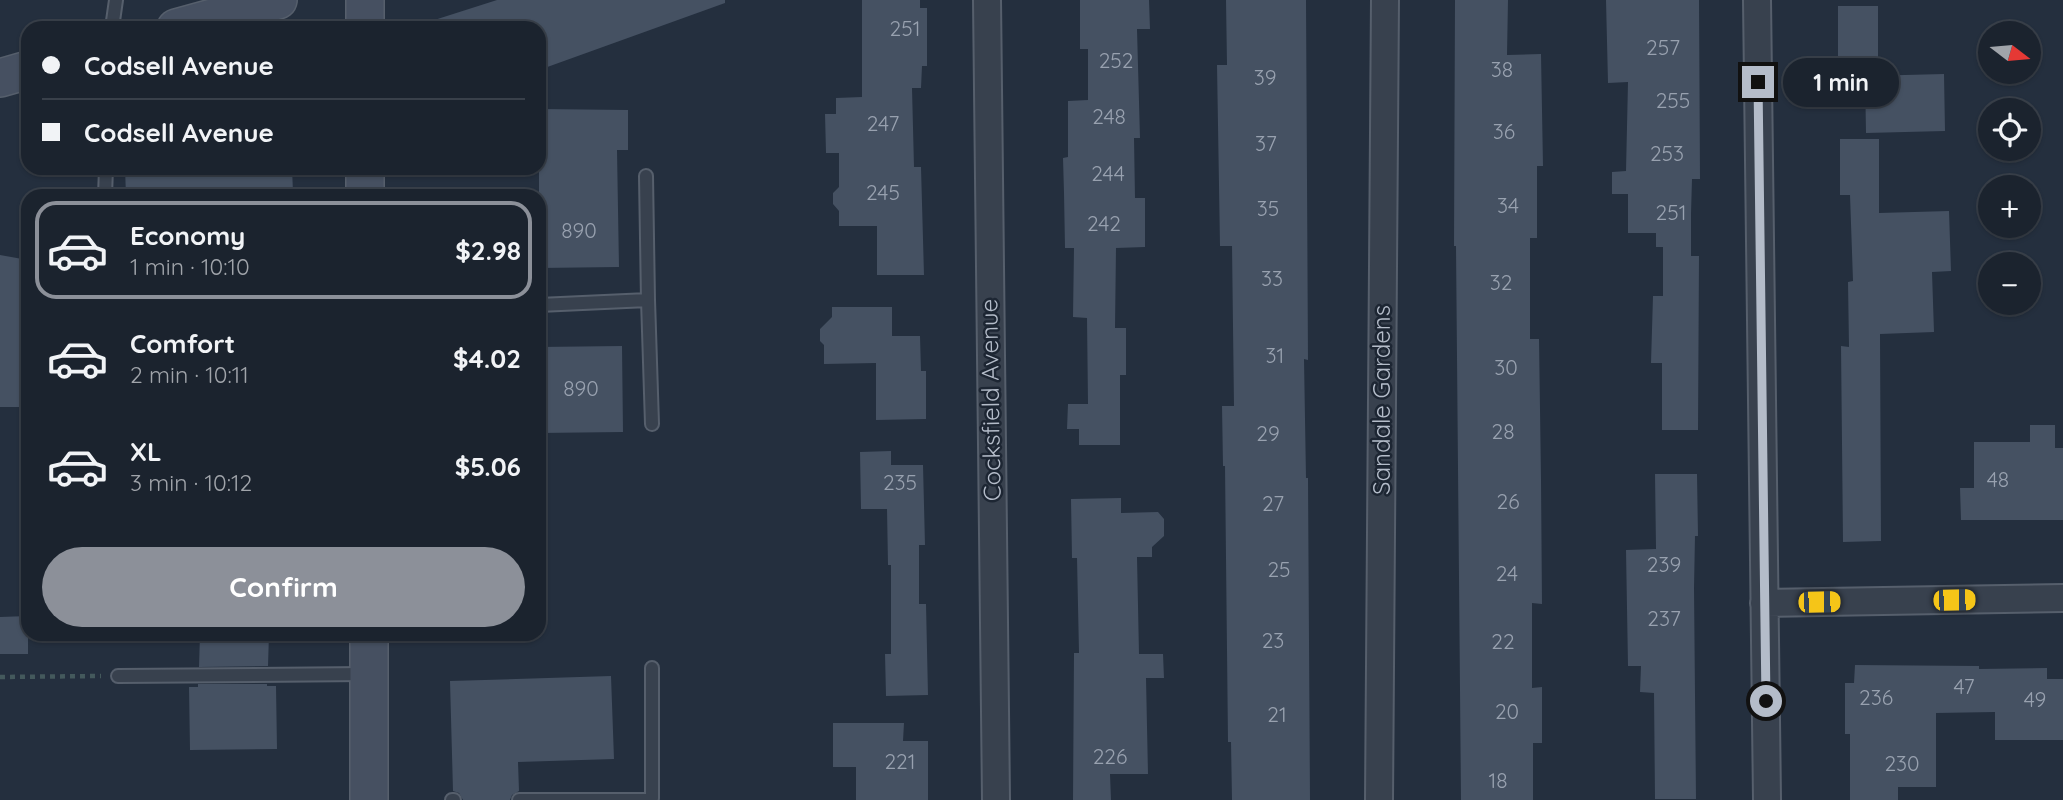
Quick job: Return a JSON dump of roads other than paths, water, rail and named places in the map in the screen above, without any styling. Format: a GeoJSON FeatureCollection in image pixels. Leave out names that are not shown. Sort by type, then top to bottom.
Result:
{"type":"FeatureCollection","features":[{"type":"Feature","properties":{"kind":"main road"},"geometry":{"type":"LineString","coordinates":[[202,21],[278,0]]}},
{"type":"Feature","properties":{"kind":"main road"},"geometry":{"type":"LineString","coordinates":[[365,0],[365,21]]}},
{"type":"Feature","properties":{"kind":"main road"},"geometry":{"type":"LineString","coordinates":[[0,78],[21,72]]}},
{"type":"Feature","properties":{"kind":"main road"},"geometry":{"type":"LineString","coordinates":[[369,641],[369,800]]}},
{"type":"Feature","properties":{"kind":"street","name":"Cocksfield Avenue"},"geometry":{"type":"LineString","coordinates":[[986,0],[996,800]]}},
{"type":"Feature","properties":{"kind":"street","name":"Sandale Gardens"},"geometry":{"type":"LineString","coordinates":[[1379,800],[1385,0]]}},
{"type":"Feature","properties":{"kind":"street"},"geometry":{"type":"LineString","coordinates":[[1756,0],[1767,800]]}},
{"type":"Feature","properties":{"kind":"street"},"geometry":{"type":"LineString","coordinates":[[1764,603],[2063,598]]}},
{"type":"Feature","properties":{"kind":"lane"},"geometry":{"type":"LineString","coordinates":[[113,21],[116,0]]}},
{"type":"Feature","properties":{"kind":"lane"},"geometry":{"type":"LineString","coordinates":[[646,176],[652,424]]}},
{"type":"Feature","properties":{"kind":"lane"},"geometry":{"type":"LineString","coordinates":[[546,305],[648,300]]}},
{"type":"Feature","properties":{"kind":"lane"},"geometry":{"type":"LineString","coordinates":[[519,800],[652,799],[652,668]]}},
{"type":"Feature","properties":{"kind":"lane"},"geometry":{"type":"LineString","coordinates":[[118,676],[369,674]]}}]}
